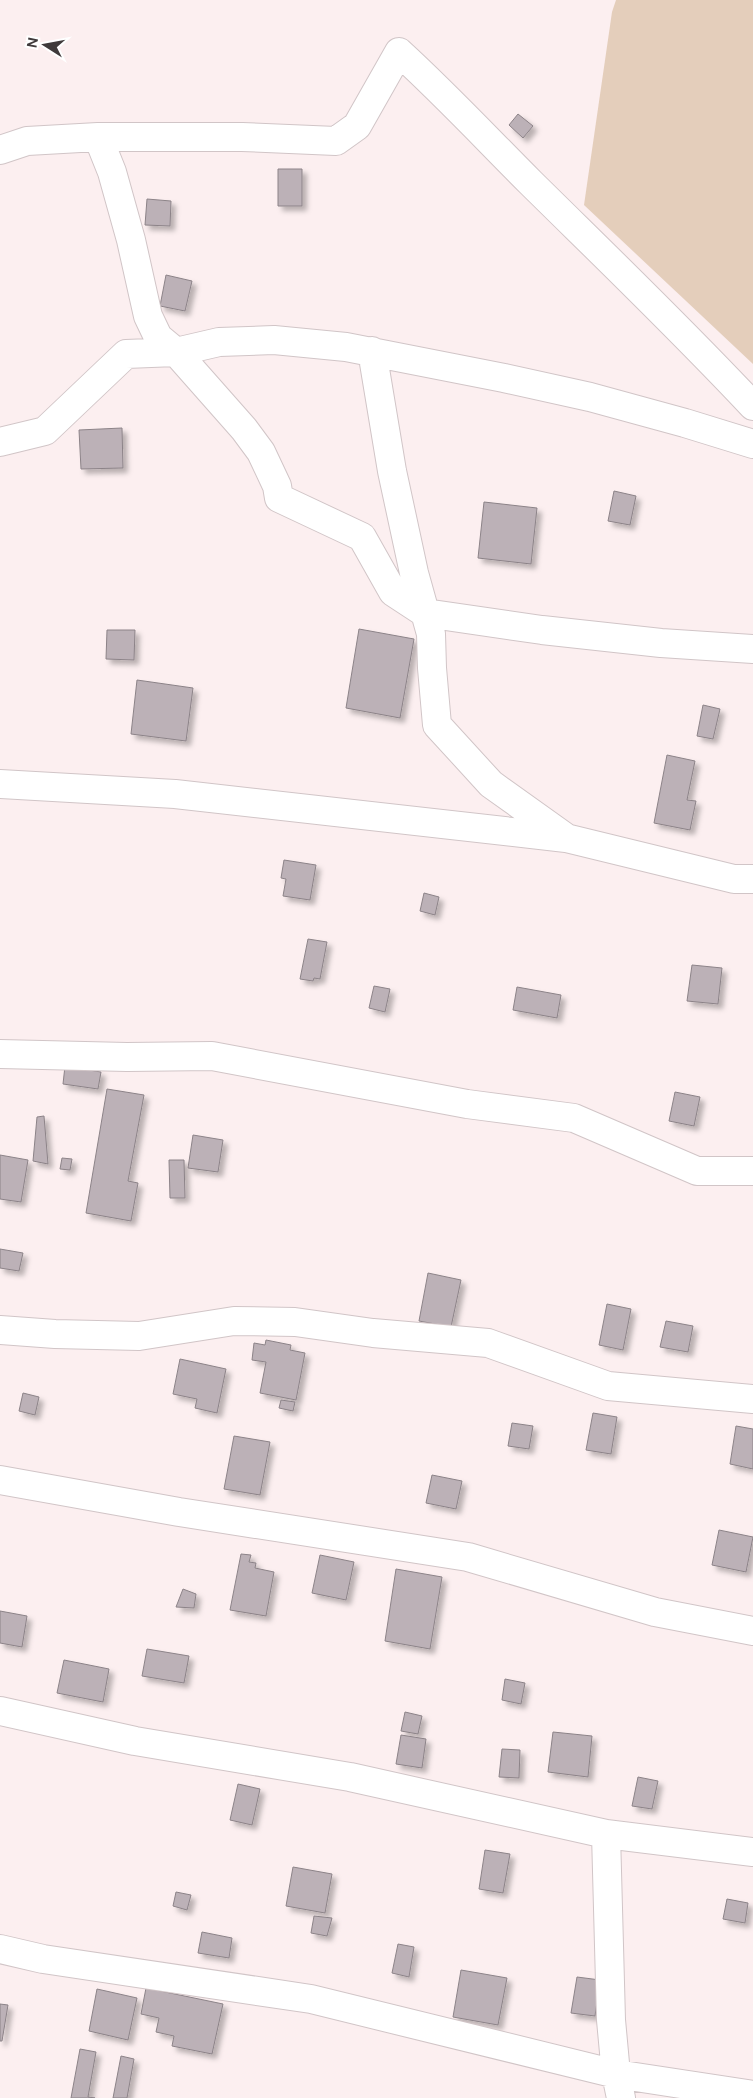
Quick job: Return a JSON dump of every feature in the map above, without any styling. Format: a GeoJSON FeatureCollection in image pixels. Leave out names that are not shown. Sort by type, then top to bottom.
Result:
{"type":"FeatureCollection","features":[{"type":"Feature","properties":{"kind":"street"},"geometry":{"type":"LineString","coordinates":[[0,150],[27,141],[98,137],[242,137],[336,141],[357,126],[399,52],[438,88],[488,140],[684,332],[753,406]]}},
{"type":"Feature","properties":{"kind":"street"},"geometry":{"type":"LineString","coordinates":[[98,137],[112,172],[131,240],[148,316],[158,338],[176,352],[244,429],[261,452],[277,486],[278,498],[362,537],[393,592],[426,613],[561,632],[661,643],[753,649]]}},
{"type":"Feature","properties":{"kind":"street"},"geometry":{"type":"LineString","coordinates":[[0,442],[45,430],[126,354],[176,352],[218,342],[274,340],[372,351],[590,398],[685,423],[753,444]]}},
{"type":"Feature","properties":{"kind":"street"},"geometry":{"type":"LineString","coordinates":[[372,351],[392,471],[414,573],[431,634],[437,726],[491,784],[566,838]]}},
{"type":"Feature","properties":{"kind":"street"},"geometry":{"type":"LineString","coordinates":[[0,784],[175,794],[566,838],[734,878],[753,879]]}},
{"type":"Feature","properties":{"kind":"street"},"geometry":{"type":"LineString","coordinates":[[0,1054],[126,1057],[212,1056],[466,1104],[574,1118],[697,1171],[753,1171]]}},
{"type":"Feature","properties":{"kind":"street"},"geometry":{"type":"LineString","coordinates":[[0,1330],[55,1334],[139,1336],[234,1322],[295,1322],[373,1333],[488,1343],[608,1386],[753,1399]]}},
{"type":"Feature","properties":{"kind":"street"},"geometry":{"type":"LineString","coordinates":[[0,1480],[180,1512],[468,1557],[656,1612],[753,1631]]}},
{"type":"Feature","properties":{"kind":"street"},"geometry":{"type":"LineString","coordinates":[[0,1711],[135,1741],[350,1777],[606,1834],[753,1852]]}},
{"type":"Feature","properties":{"kind":"street"},"geometry":{"type":"LineString","coordinates":[[606,1834],[610,2020],[619,2086]]}},
{"type":"Feature","properties":{"kind":"street"},"geometry":{"type":"LineString","coordinates":[[0,1949],[43,1959],[311,1999],[619,2086],[753,2095]]}},
{"type":"Feature","properties":{"kind":"shaded area"},"geometry":{"type":"Polygon","coordinates":[[[616,0],[753,0],[753,364],[584,205],[612,12],[616,0]]]}},
{"type":"Feature","properties":{"kind":"building"},"geometry":{"type":"Polygon","coordinates":[[[518,114],[533,126],[523,138],[509,125],[518,114]]]}},
{"type":"Feature","properties":{"kind":"building"},"geometry":{"type":"Polygon","coordinates":[[[278,169],[302,169],[302,206],[278,206],[278,169]]]}},
{"type":"Feature","properties":{"kind":"building"},"geometry":{"type":"Polygon","coordinates":[[[147,199],[171,201],[170,226],[145,225],[147,199]]]}},
{"type":"Feature","properties":{"kind":"building"},"geometry":{"type":"Polygon","coordinates":[[[166,275],[192,281],[185,311],[160,306],[166,275]]]}},
{"type":"Feature","properties":{"kind":"building"},"geometry":{"type":"Polygon","coordinates":[[[122,428],[123,468],[81,469],[79,430],[122,428]]]}},
{"type":"Feature","properties":{"kind":"building"},"geometry":{"type":"Polygon","coordinates":[[[614,491],[636,496],[630,525],[608,521],[614,491]]]}},
{"type":"Feature","properties":{"kind":"building"},"geometry":{"type":"Polygon","coordinates":[[[484,502],[537,508],[531,564],[478,558],[484,502]]]}},
{"type":"Feature","properties":{"kind":"building"},"geometry":{"type":"Polygon","coordinates":[[[359,629],[414,639],[400,718],[346,708],[359,629]]]}},
{"type":"Feature","properties":{"kind":"building"},"geometry":{"type":"Polygon","coordinates":[[[107,630],[135,630],[134,660],[106,659],[107,630]]]}},
{"type":"Feature","properties":{"kind":"building"},"geometry":{"type":"Polygon","coordinates":[[[137,680],[193,688],[186,741],[131,734],[137,680]]]}},
{"type":"Feature","properties":{"kind":"building"},"geometry":{"type":"Polygon","coordinates":[[[703,705],[720,709],[713,739],[697,736],[703,705]]]}},
{"type":"Feature","properties":{"kind":"building"},"geometry":{"type":"Polygon","coordinates":[[[667,755],[695,761],[687,800],[696,801],[690,830],[654,823],[667,755]]]}},
{"type":"Feature","properties":{"kind":"building"},"geometry":{"type":"Polygon","coordinates":[[[284,860],[316,865],[310,900],[283,896],[286,879],[281,878],[284,860]]]}},
{"type":"Feature","properties":{"kind":"building"},"geometry":{"type":"Polygon","coordinates":[[[424,893],[439,897],[435,915],[420,911],[424,893]]]}},
{"type":"Feature","properties":{"kind":"building"},"geometry":{"type":"Polygon","coordinates":[[[308,939],[327,942],[320,979],[314,978],[313,981],[300,979],[308,939]]]}},
{"type":"Feature","properties":{"kind":"building"},"geometry":{"type":"Polygon","coordinates":[[[692,965],[722,968],[718,1004],[687,1001],[692,965]]]}},
{"type":"Feature","properties":{"kind":"building"},"geometry":{"type":"Polygon","coordinates":[[[374,986],[390,989],[385,1012],[369,1008],[374,986]]]}},
{"type":"Feature","properties":{"kind":"building"},"geometry":{"type":"Polygon","coordinates":[[[517,987],[561,995],[557,1018],[513,1010],[517,987]]]}},
{"type":"Feature","properties":{"kind":"building"},"geometry":{"type":"Polygon","coordinates":[[[65,1066],[101,1072],[98,1089],[63,1084],[65,1066]]]}},
{"type":"Feature","properties":{"kind":"building"},"geometry":{"type":"Polygon","coordinates":[[[107,1089],[144,1095],[128,1181],[138,1183],[131,1221],[86,1213],[107,1089]]]}},
{"type":"Feature","properties":{"kind":"building"},"geometry":{"type":"Polygon","coordinates":[[[675,1092],[700,1097],[694,1126],[669,1121],[675,1092]]]}},
{"type":"Feature","properties":{"kind":"building"},"geometry":{"type":"Polygon","coordinates":[[[44,1116],[48,1164],[33,1161],[37,1117],[44,1116]]]}},
{"type":"Feature","properties":{"kind":"building"},"geometry":{"type":"Polygon","coordinates":[[[193,1135],[223,1140],[218,1172],[188,1168],[193,1135]]]}},
{"type":"Feature","properties":{"kind":"building"},"geometry":{"type":"Polygon","coordinates":[[[0,1155],[28,1160],[21,1202],[0,1199],[0,1155]]]}},
{"type":"Feature","properties":{"kind":"building"},"geometry":{"type":"Polygon","coordinates":[[[62,1158],[72,1159],[70,1170],[60,1169],[62,1158]]]}},
{"type":"Feature","properties":{"kind":"building"},"geometry":{"type":"Polygon","coordinates":[[[169,1160],[184,1160],[185,1198],[170,1198],[169,1160]]]}},
{"type":"Feature","properties":{"kind":"building"},"geometry":{"type":"Polygon","coordinates":[[[0,1249],[23,1253],[19,1271],[0,1268],[0,1249]]]}},
{"type":"Feature","properties":{"kind":"building"},"geometry":{"type":"Polygon","coordinates":[[[428,1273],[461,1280],[451,1327],[419,1321],[428,1273]]]}},
{"type":"Feature","properties":{"kind":"building"},"geometry":{"type":"Polygon","coordinates":[[[607,1304],[631,1309],[623,1350],[599,1345],[607,1304]]]}},
{"type":"Feature","properties":{"kind":"building"},"geometry":{"type":"Polygon","coordinates":[[[666,1321],[693,1326],[688,1352],[660,1347],[666,1321]]]}},
{"type":"Feature","properties":{"kind":"building"},"geometry":{"type":"Polygon","coordinates":[[[266,1340],[291,1345],[290,1350],[305,1353],[296,1400],[260,1393],[266,1362],[252,1360],[254,1343],[265,1345],[266,1340]]]}},
{"type":"Feature","properties":{"kind":"building"},"geometry":{"type":"Polygon","coordinates":[[[180,1359],[226,1369],[217,1413],[195,1408],[197,1399],[173,1394],[180,1359]]]}},
{"type":"Feature","properties":{"kind":"building"},"geometry":{"type":"Polygon","coordinates":[[[23,1393],[39,1397],[35,1415],[19,1411],[23,1393]]]}},
{"type":"Feature","properties":{"kind":"building"},"geometry":{"type":"Polygon","coordinates":[[[281,1400],[295,1402],[293,1411],[279,1408],[281,1400]]]}},
{"type":"Feature","properties":{"kind":"building"},"geometry":{"type":"Polygon","coordinates":[[[593,1413],[617,1417],[611,1454],[586,1450],[593,1413]]]}},
{"type":"Feature","properties":{"kind":"building"},"geometry":{"type":"Polygon","coordinates":[[[512,1423],[533,1426],[529,1449],[508,1446],[512,1423]]]}},
{"type":"Feature","properties":{"kind":"building"},"geometry":{"type":"Polygon","coordinates":[[[736,1426],[753,1429],[753,1469],[730,1464],[736,1426]]]}},
{"type":"Feature","properties":{"kind":"building"},"geometry":{"type":"Polygon","coordinates":[[[234,1436],[270,1442],[260,1495],[224,1489],[234,1436]]]}},
{"type":"Feature","properties":{"kind":"building"},"geometry":{"type":"Polygon","coordinates":[[[432,1475],[462,1481],[456,1509],[426,1503],[432,1475]]]}},
{"type":"Feature","properties":{"kind":"building"},"geometry":{"type":"Polygon","coordinates":[[[719,1530],[753,1537],[746,1572],[712,1565],[719,1530]]]}},
{"type":"Feature","properties":{"kind":"building"},"geometry":{"type":"Polygon","coordinates":[[[241,1554],[251,1555],[249,1562],[256,1563],[255,1568],[274,1572],[266,1616],[230,1610],[241,1554]]]}},
{"type":"Feature","properties":{"kind":"building"},"geometry":{"type":"Polygon","coordinates":[[[320,1555],[354,1562],[346,1600],[312,1593],[320,1555]]]}},
{"type":"Feature","properties":{"kind":"building"},"geometry":{"type":"Polygon","coordinates":[[[396,1569],[442,1577],[430,1649],[385,1641],[396,1569]]]}},
{"type":"Feature","properties":{"kind":"building"},"geometry":{"type":"Polygon","coordinates":[[[183,1589],[196,1594],[194,1608],[176,1607],[183,1589]]]}},
{"type":"Feature","properties":{"kind":"building"},"geometry":{"type":"Polygon","coordinates":[[[0,1611],[27,1616],[22,1647],[0,1643],[0,1611]]]}},
{"type":"Feature","properties":{"kind":"building"},"geometry":{"type":"Polygon","coordinates":[[[147,1649],[189,1656],[184,1683],[142,1676],[147,1649]]]}},
{"type":"Feature","properties":{"kind":"building"},"geometry":{"type":"Polygon","coordinates":[[[64,1660],[109,1669],[103,1702],[57,1693],[64,1660]]]}},
{"type":"Feature","properties":{"kind":"building"},"geometry":{"type":"Polygon","coordinates":[[[505,1679],[525,1683],[521,1704],[502,1700],[505,1679]]]}},
{"type":"Feature","properties":{"kind":"building"},"geometry":{"type":"Polygon","coordinates":[[[405,1712],[422,1716],[418,1734],[401,1731],[405,1712]]]}},
{"type":"Feature","properties":{"kind":"building"},"geometry":{"type":"Polygon","coordinates":[[[553,1732],[592,1736],[588,1777],[548,1772],[553,1732]]]}},
{"type":"Feature","properties":{"kind":"building"},"geometry":{"type":"Polygon","coordinates":[[[401,1735],[426,1739],[422,1768],[396,1764],[401,1735]]]}},
{"type":"Feature","properties":{"kind":"building"},"geometry":{"type":"Polygon","coordinates":[[[502,1749],[520,1750],[519,1778],[499,1777],[502,1749]]]}},
{"type":"Feature","properties":{"kind":"building"},"geometry":{"type":"Polygon","coordinates":[[[638,1777],[658,1781],[652,1809],[632,1806],[638,1777]]]}},
{"type":"Feature","properties":{"kind":"building"},"geometry":{"type":"Polygon","coordinates":[[[238,1784],[260,1789],[252,1825],[230,1820],[238,1784]]]}},
{"type":"Feature","properties":{"kind":"building"},"geometry":{"type":"Polygon","coordinates":[[[485,1850],[510,1854],[503,1893],[479,1889],[485,1850]]]}},
{"type":"Feature","properties":{"kind":"building"},"geometry":{"type":"Polygon","coordinates":[[[293,1867],[332,1874],[325,1913],[286,1906],[293,1867]]]}},
{"type":"Feature","properties":{"kind":"building"},"geometry":{"type":"Polygon","coordinates":[[[176,1892],[191,1895],[187,1910],[173,1906],[176,1892]]]}},
{"type":"Feature","properties":{"kind":"building"},"geometry":{"type":"Polygon","coordinates":[[[727,1899],[748,1903],[745,1923],[723,1919],[727,1899]]]}},
{"type":"Feature","properties":{"kind":"building"},"geometry":{"type":"Polygon","coordinates":[[[314,1916],[332,1918],[327,1936],[311,1933],[314,1916]]]}},
{"type":"Feature","properties":{"kind":"building"},"geometry":{"type":"Polygon","coordinates":[[[202,1932],[232,1938],[229,1958],[198,1953],[202,1932]]]}},
{"type":"Feature","properties":{"kind":"building"},"geometry":{"type":"Polygon","coordinates":[[[398,1944],[414,1947],[409,1977],[392,1973],[398,1944]]]}},
{"type":"Feature","properties":{"kind":"building"},"geometry":{"type":"Polygon","coordinates":[[[461,1970],[507,1978],[498,2025],[453,2017],[461,1970]]]}},
{"type":"Feature","properties":{"kind":"building"},"geometry":{"type":"Polygon","coordinates":[[[577,1977],[600,1980],[595,2016],[571,2013],[577,1977]]]}},
{"type":"Feature","properties":{"kind":"building"},"geometry":{"type":"Polygon","coordinates":[[[146,1988],[223,2004],[212,2054],[172,2046],[174,2036],[156,2032],[159,2018],[141,2014],[146,1988]]]}},
{"type":"Feature","properties":{"kind":"building"},"geometry":{"type":"Polygon","coordinates":[[[97,1989],[137,1998],[128,2040],[89,2031],[97,1989]]]}},
{"type":"Feature","properties":{"kind":"building"},"geometry":{"type":"Polygon","coordinates":[[[0,2004],[8,2005],[2,2041],[0,2041],[0,2004]]]}},
{"type":"Feature","properties":{"kind":"building"},"geometry":{"type":"Polygon","coordinates":[[[80,2049],[96,2052],[88,2097],[95,2098],[71,2098],[80,2049]]]}},
{"type":"Feature","properties":{"kind":"building"},"geometry":{"type":"Polygon","coordinates":[[[121,2056],[134,2059],[127,2098],[113,2098],[121,2056]]]}}]}
